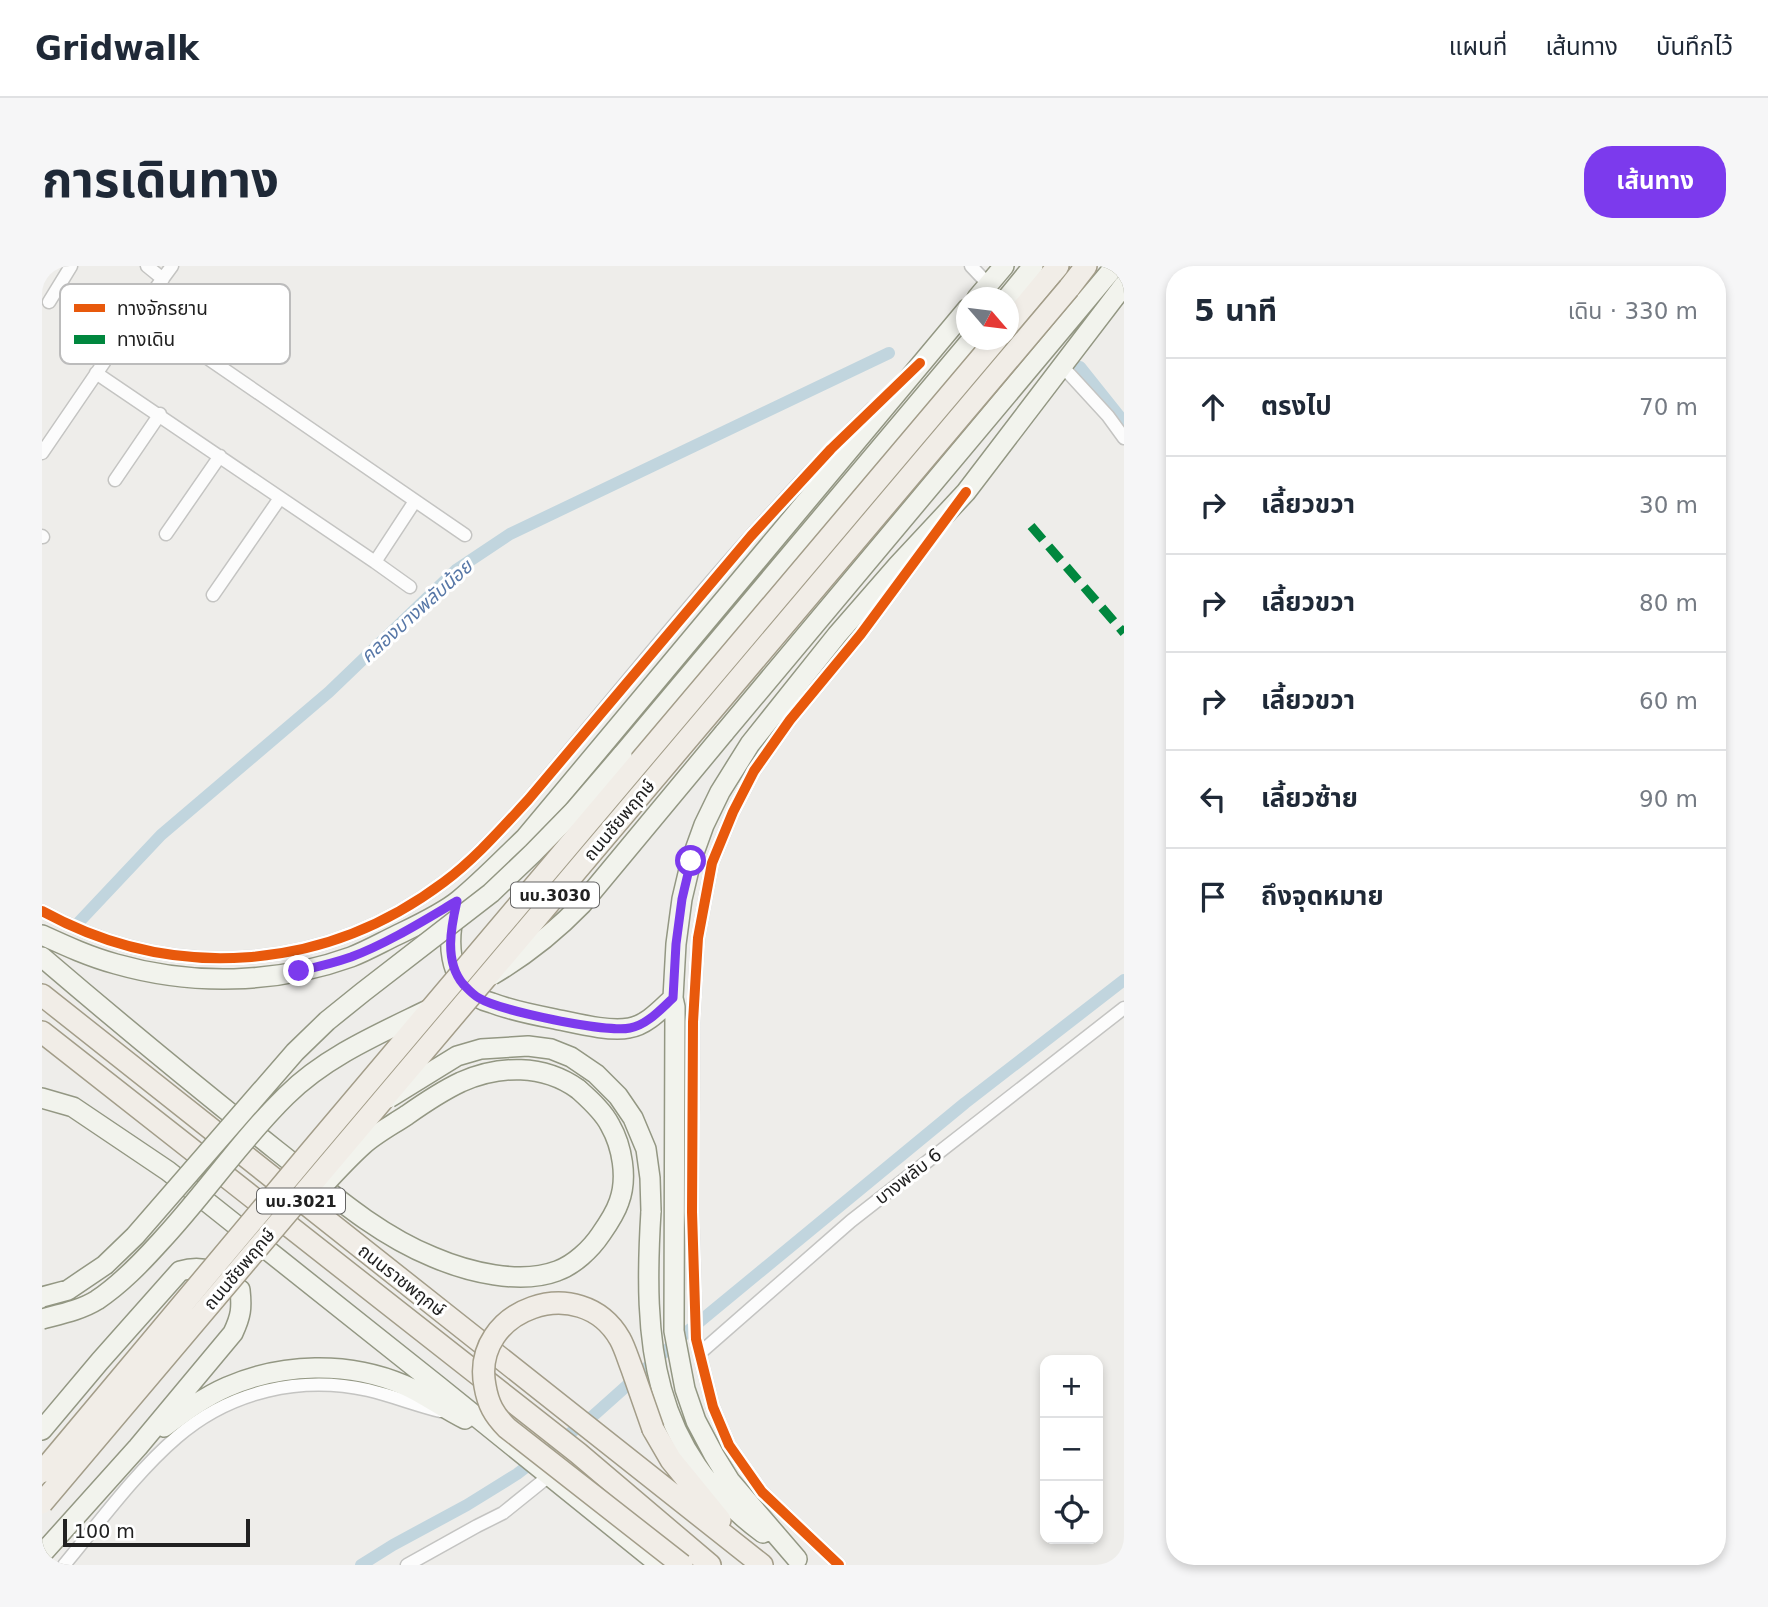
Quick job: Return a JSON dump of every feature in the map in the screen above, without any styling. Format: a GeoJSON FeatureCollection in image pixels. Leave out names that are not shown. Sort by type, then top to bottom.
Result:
{"type":"FeatureCollection","features":[{"type":"Feature","properties":{"kind":"main road"},"geometry":{"type":"LineString","coordinates":[[986,287],[1004,266]]}},
{"type":"Feature","properties":{"kind":"main road","name":"ถนนชัยพฤกษ์"},"geometry":{"type":"LineString","coordinates":[[42,1503],[1086,266]]}},
{"type":"Feature","properties":{"kind":"main road"},"geometry":{"type":"LineString","coordinates":[[42,1319],[74,1311],[96,1301],[140,1264],[172,1230],[266,1116],[318,1069],[348,1049],[459,995],[533,949],[558,929],[582,904],[1115,266]]}},
{"type":"Feature","properties":{"kind":"main road"},"geometry":{"type":"LineString","coordinates":[[1019,289],[1048,268]]}},
{"type":"Feature","properties":{"kind":"main road"},"geometry":{"type":"LineString","coordinates":[[1019,310],[1048,268]]}},
{"type":"Feature","properties":{"kind":"main road"},"geometry":{"type":"LineString","coordinates":[[800,1562],[737,1490],[714,1455],[696,1421],[685,1389],[674,1331],[673,998],[682,899],[704,825],[720,792],[750,744],[837,635],[966,492],[1124,285]]}},
{"type":"Feature","properties":{"kind":"main road"},"geometry":{"type":"LineString","coordinates":[[42,934],[80,952],[116,964],[191,978],[254,978],[299,971],[353,956],[414,927],[457,901],[525,838],[956,322]]}},
{"type":"Feature","properties":{"kind":"main road"},"geometry":{"type":"LineString","coordinates":[[42,1297],[68,1290],[105,1265],[135,1236],[295,1052],[345,1007],[491,893],[534,853],[622,755],[963,350]]}},
{"type":"Feature","properties":{"kind":"main road","name":"ถนนชัยพฤกษ์"},"geometry":{"type":"LineString","coordinates":[[42,1472],[318,1141],[988,350]]}},
{"type":"Feature","properties":{"kind":"main road"},"geometry":{"type":"LineString","coordinates":[[457,901],[451,955],[462,983],[478,998],[512,1010],[588,1026],[622,1029],[641,1024],[673,998]]}},
{"type":"Feature","properties":{"kind":"main road"},"geometry":{"type":"LineString","coordinates":[[42,957],[180,1074],[352,1210],[400,1242],[435,1258],[476,1272],[522,1278],[557,1271],[577,1259],[595,1243],[611,1220],[620,1199],[623,1173],[620,1148],[609,1123],[588,1098],[565,1079],[535,1070],[489,1073],[462,1082],[430,1099],[364,1144],[302,1208],[42,1512]]}},
{"type":"Feature","properties":{"kind":"main road","name":"ถนนราชพฤกษ์"},"geometry":{"type":"LineString","coordinates":[[42,995],[763,1565]]}},
{"type":"Feature","properties":{"kind":"main road","name":"ถนนราชพฤกษ์"},"geometry":{"type":"LineString","coordinates":[[42,1032],[578,1453],[710,1565]]}},
{"type":"Feature","properties":{"kind":"main road"},"geometry":{"type":"LineString","coordinates":[[42,1477],[302,1170],[391,1096],[457,1056],[481,1049],[528,1046],[551,1049],[572,1057],[596,1074],[618,1096],[633,1118],[646,1149],[650,1178],[650,1332],[653,1358],[670,1418],[683,1445],[720,1497],[752,1526],[800,1562]]}},
{"type":"Feature","properties":{"kind":"main road"},"geometry":{"type":"LineString","coordinates":[[42,1098],[74,1107],[168,1171],[660,1565]]}},
{"type":"Feature","properties":{"kind":"main road"},"geometry":{"type":"LineString","coordinates":[[42,1430],[180,1271],[194,1267],[208,1269],[240,1290],[242,1307],[233,1333],[138,1447],[42,1554]]}},
{"type":"Feature","properties":{"kind":"main road"},"geometry":{"type":"LineString","coordinates":[[682,1565],[497,1418],[489,1405],[482,1371],[488,1346],[508,1321],[523,1310],[559,1302],[587,1309],[600,1317],[620,1339],[653,1429],[671,1460],[712,1512],[763,1565]]}},
{"type":"Feature","properties":{"kind":"main road"},"geometry":{"type":"LineString","coordinates":[[138,1447],[195,1404],[227,1387],[263,1374],[334,1367],[405,1385],[461,1417],[493,1431]]}},
{"type":"Feature","properties":{"kind":"street"},"geometry":{"type":"LineString","coordinates":[[49,302],[71,266]]}},
{"type":"Feature","properties":{"kind":"street"},"geometry":{"type":"LineString","coordinates":[[147,266],[163,278]]}},
{"type":"Feature","properties":{"kind":"street"},"geometry":{"type":"LineString","coordinates":[[159,284],[172,266]]}},
{"type":"Feature","properties":{"kind":"street"},"geometry":{"type":"LineString","coordinates":[[971,266],[980,287]]}},
{"type":"Feature","properties":{"kind":"street"},"geometry":{"type":"LineString","coordinates":[[42,911],[64,923],[125,945],[188,957],[249,958],[332,941],[372,926],[401,910],[444,882],[498,833],[751,536],[831,449],[920,363]]}},
{"type":"Feature","properties":{"kind":"street"},"geometry":{"type":"LineString","coordinates":[[42,453],[102,364]]}},
{"type":"Feature","properties":{"kind":"street"},"geometry":{"type":"LineString","coordinates":[[216,364],[465,535]]}},
{"type":"Feature","properties":{"kind":"street"},"geometry":{"type":"LineString","coordinates":[[1063,367],[1108,416],[1124,438]]}},
{"type":"Feature","properties":{"kind":"street"},"geometry":{"type":"LineString","coordinates":[[96,373],[160,414],[410,587]]}},
{"type":"Feature","properties":{"kind":"street"},"geometry":{"type":"LineString","coordinates":[[115,480],[160,414]]}},
{"type":"Feature","properties":{"kind":"street"},"geometry":{"type":"LineString","coordinates":[[166,534],[220,456]]}},
{"type":"Feature","properties":{"kind":"street"},"geometry":{"type":"LineString","coordinates":[[839,1565],[762,1492],[729,1445],[713,1407],[699,1353],[696,1339],[692,1212],[694,1021],[698,938],[712,863],[754,771],[790,720],[861,634],[966,492]]}},
{"type":"Feature","properties":{"kind":"street"},"geometry":{"type":"LineString","coordinates":[[214,595],[280,498]]}},
{"type":"Feature","properties":{"kind":"street"},"geometry":{"type":"LineString","coordinates":[[375,562],[415,501]]}},
{"type":"Feature","properties":{"kind":"street","name":"บางพลับ 6"},"geometry":{"type":"LineString","coordinates":[[699,1353],[850,1221],[1124,1008]]}},
{"type":"Feature","properties":{"kind":"street"},"geometry":{"type":"LineString","coordinates":[[64,1565],[151,1462],[178,1436],[229,1404],[263,1390],[295,1385],[367,1390],[461,1417]]}},
{"type":"Feature","properties":{"kind":"street"},"geometry":{"type":"LineString","coordinates":[[407,1565],[503,1513],[543,1471]]}},
{"type":"Feature","properties":{"kind":"waterway","name":"คลองบางพลับน้อย"},"geometry":{"type":"LineString","coordinates":[[79,922],[161,835],[329,692],[456,570],[510,534],[889,353]]}},
{"type":"Feature","properties":{"kind":"waterway"},"geometry":{"type":"LineString","coordinates":[[1080,367],[1124,422]]}},
{"type":"Feature","properties":{"kind":"waterway"},"geometry":{"type":"LineString","coordinates":[[361,1565],[517,1474],[594,1415],[687,1332],[965,1103],[1124,980]]}},
{"type":"Feature","properties":{"kind":"marked path"},"geometry":{"type":"LineString","coordinates":[[1031,526],[1124,633]]}},
{"type":"Feature","properties":{"kind":"cycle path"},"geometry":{"type":"LineString","coordinates":[[42,911],[92,934],[143,950],[195,957],[247,957],[299,950],[349,935],[398,912],[444,882],[498,833],[751,536],[831,449],[920,363]]}},
{"type":"Feature","properties":{"kind":"cycle path"},"geometry":{"type":"LineString","coordinates":[[839,1565],[762,1492],[729,1445],[713,1407],[696,1339],[692,1212],[693,1022],[698,938],[712,863],[754,771],[790,720],[861,634],[966,492]]}},
{"type":"Feature","properties":{"kind":"route"},"geometry":{"type":"LineString","coordinates":[[299,971],[353,956],[414,927],[457,901],[451,955],[462,983],[478,998],[512,1010],[588,1026],[631,1028],[641,1024],[673,998],[676,944],[691,861]]}}]}
